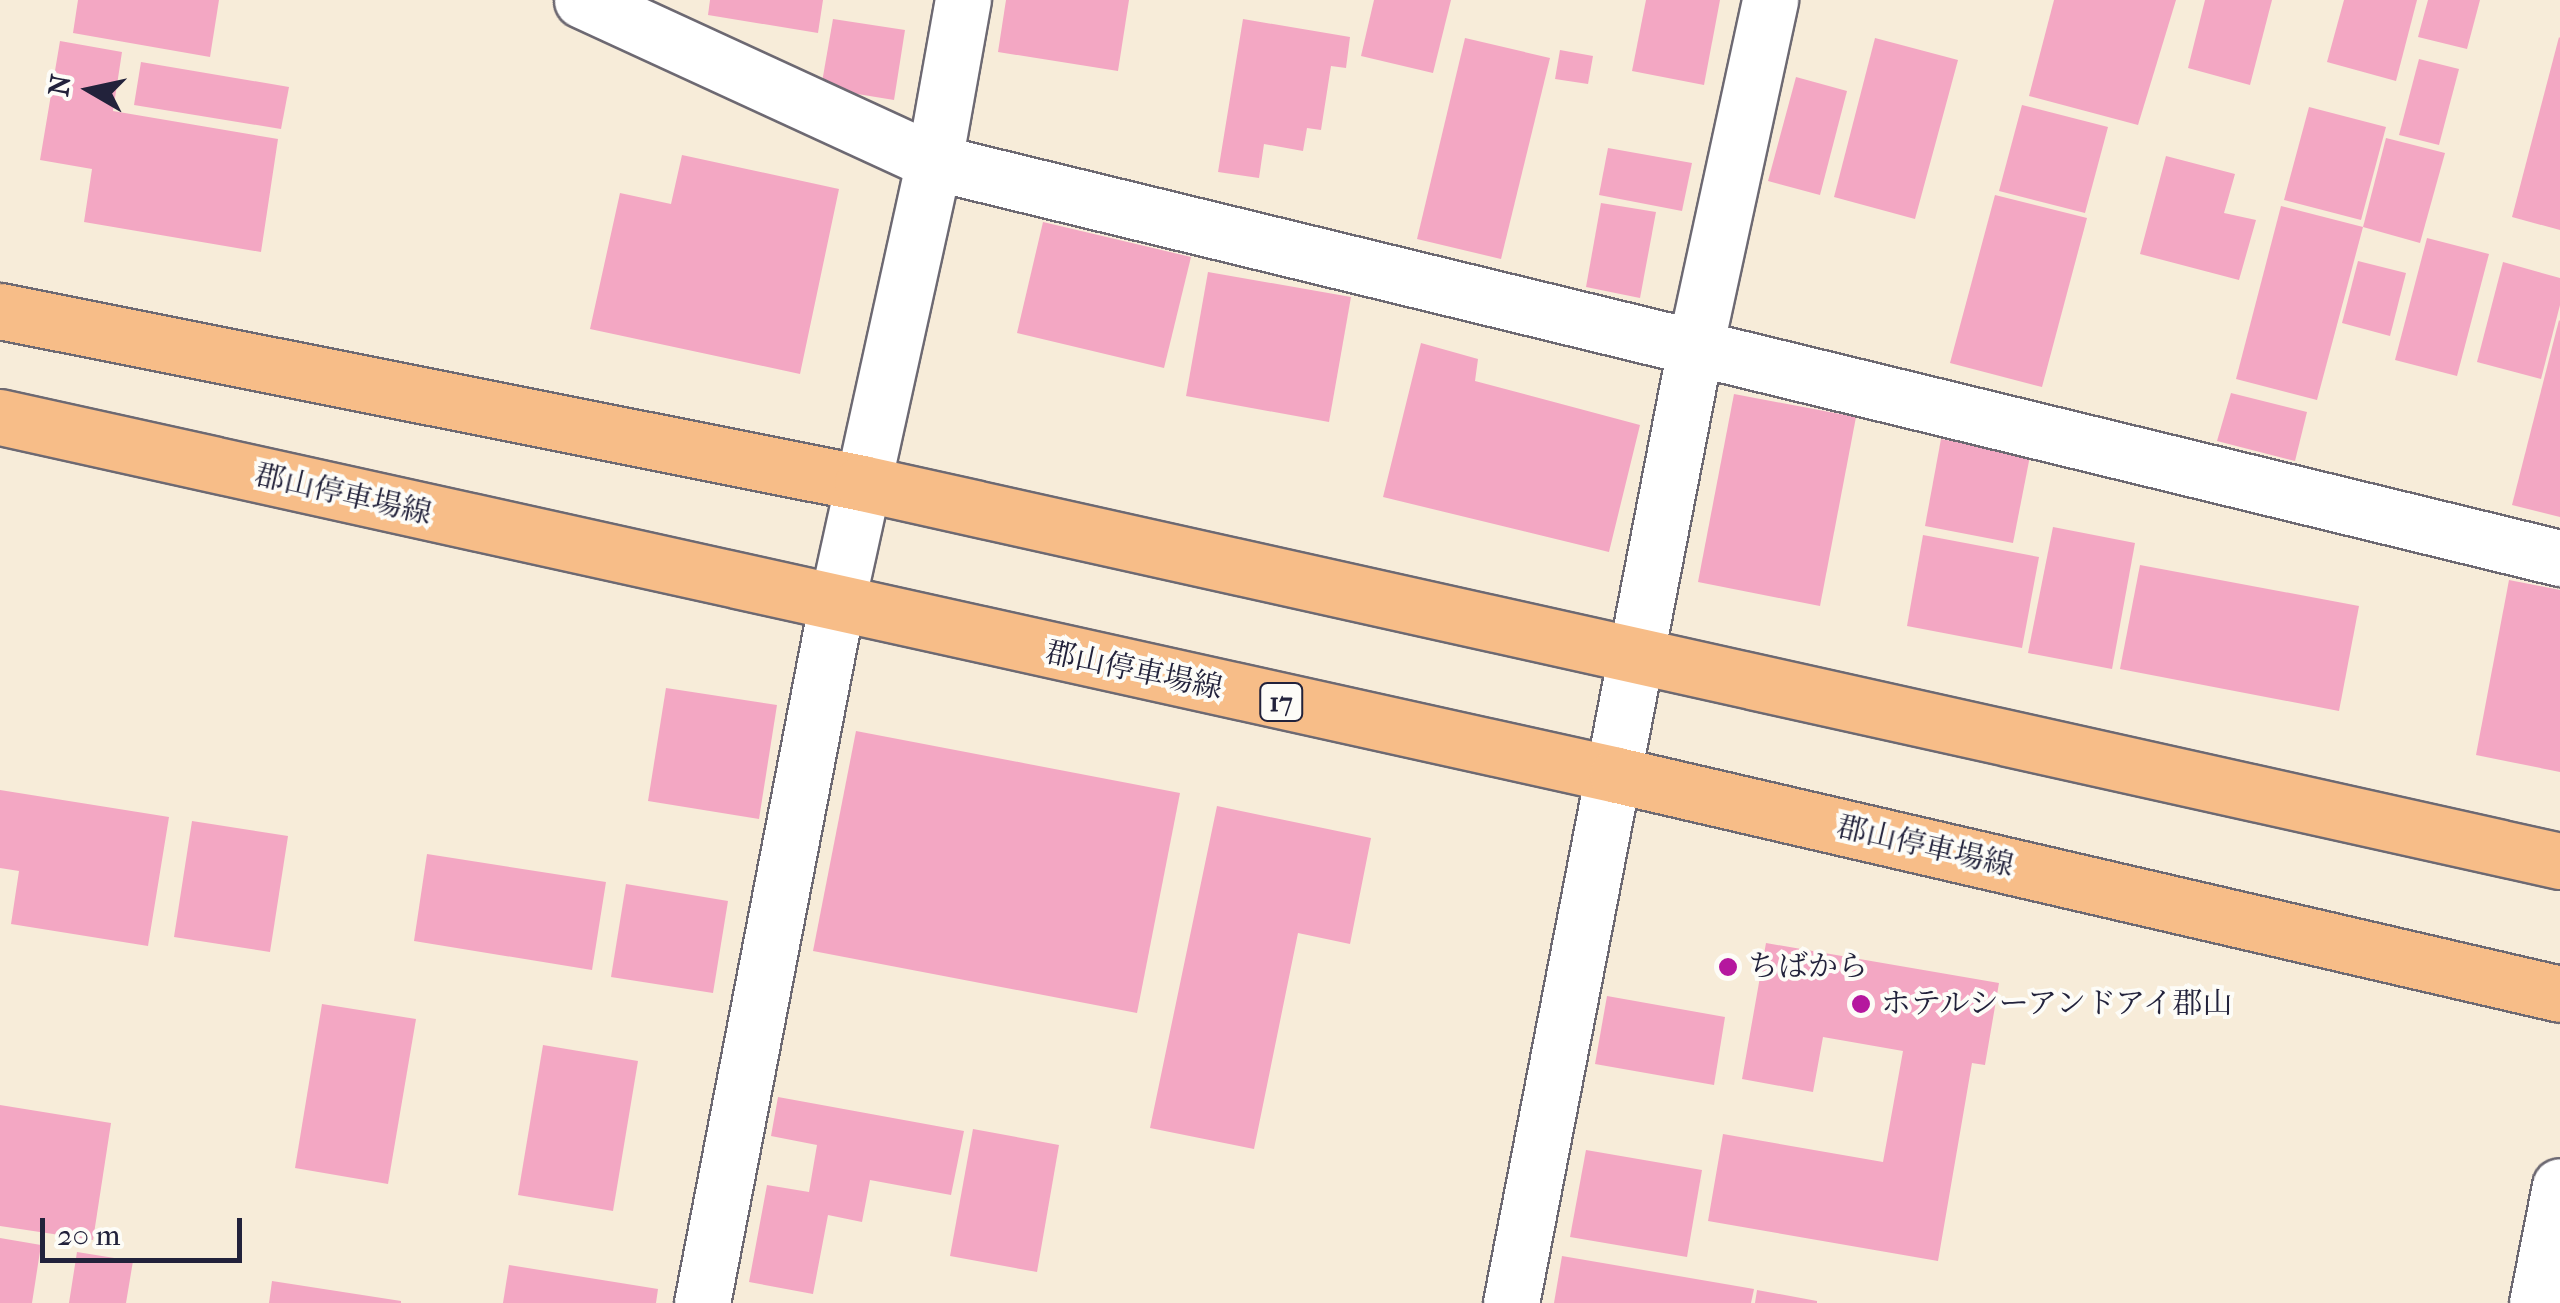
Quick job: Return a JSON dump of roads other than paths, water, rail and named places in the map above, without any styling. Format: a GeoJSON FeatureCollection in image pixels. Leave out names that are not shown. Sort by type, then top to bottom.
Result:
{"type":"FeatureCollection","features":[{"type":"Feature","properties":{"kind":"main road"},"geometry":{"type":"LineString","coordinates":[[0,311],[862,482],[1637,652],[2560,862]]}},
{"type":"Feature","properties":{"kind":"main road","name":"郡山停車場線"},"geometry":{"type":"LineString","coordinates":[[0,417],[836,606],[1617,775],[2560,994]]}},
{"type":"Feature","properties":{"kind":"street"},"geometry":{"type":"LineString","coordinates":[[582,0],[934,162],[1696,343],[2560,558]]}},
{"type":"Feature","properties":{"kind":"street"},"geometry":{"type":"LineString","coordinates":[[702,1303],[836,606],[934,162],[963,0]]}},
{"type":"Feature","properties":{"kind":"street"},"geometry":{"type":"LineString","coordinates":[[1511,1303],[1617,775],[1696,343],[1770,0]]}},
{"type":"Feature","properties":{"kind":"street"},"geometry":{"type":"LineString","coordinates":[[2537,1303],[2560,1186]]}},
{"type":"Feature","properties":{"kind":"place","name":"ちばから"},"geometry":{"type":"Point","coordinates":[1728,967]}},
{"type":"Feature","properties":{"kind":"place","name":"ホテルシーアンドアイ郡山"},"geometry":{"type":"Point","coordinates":[1861,1004]}}]}
